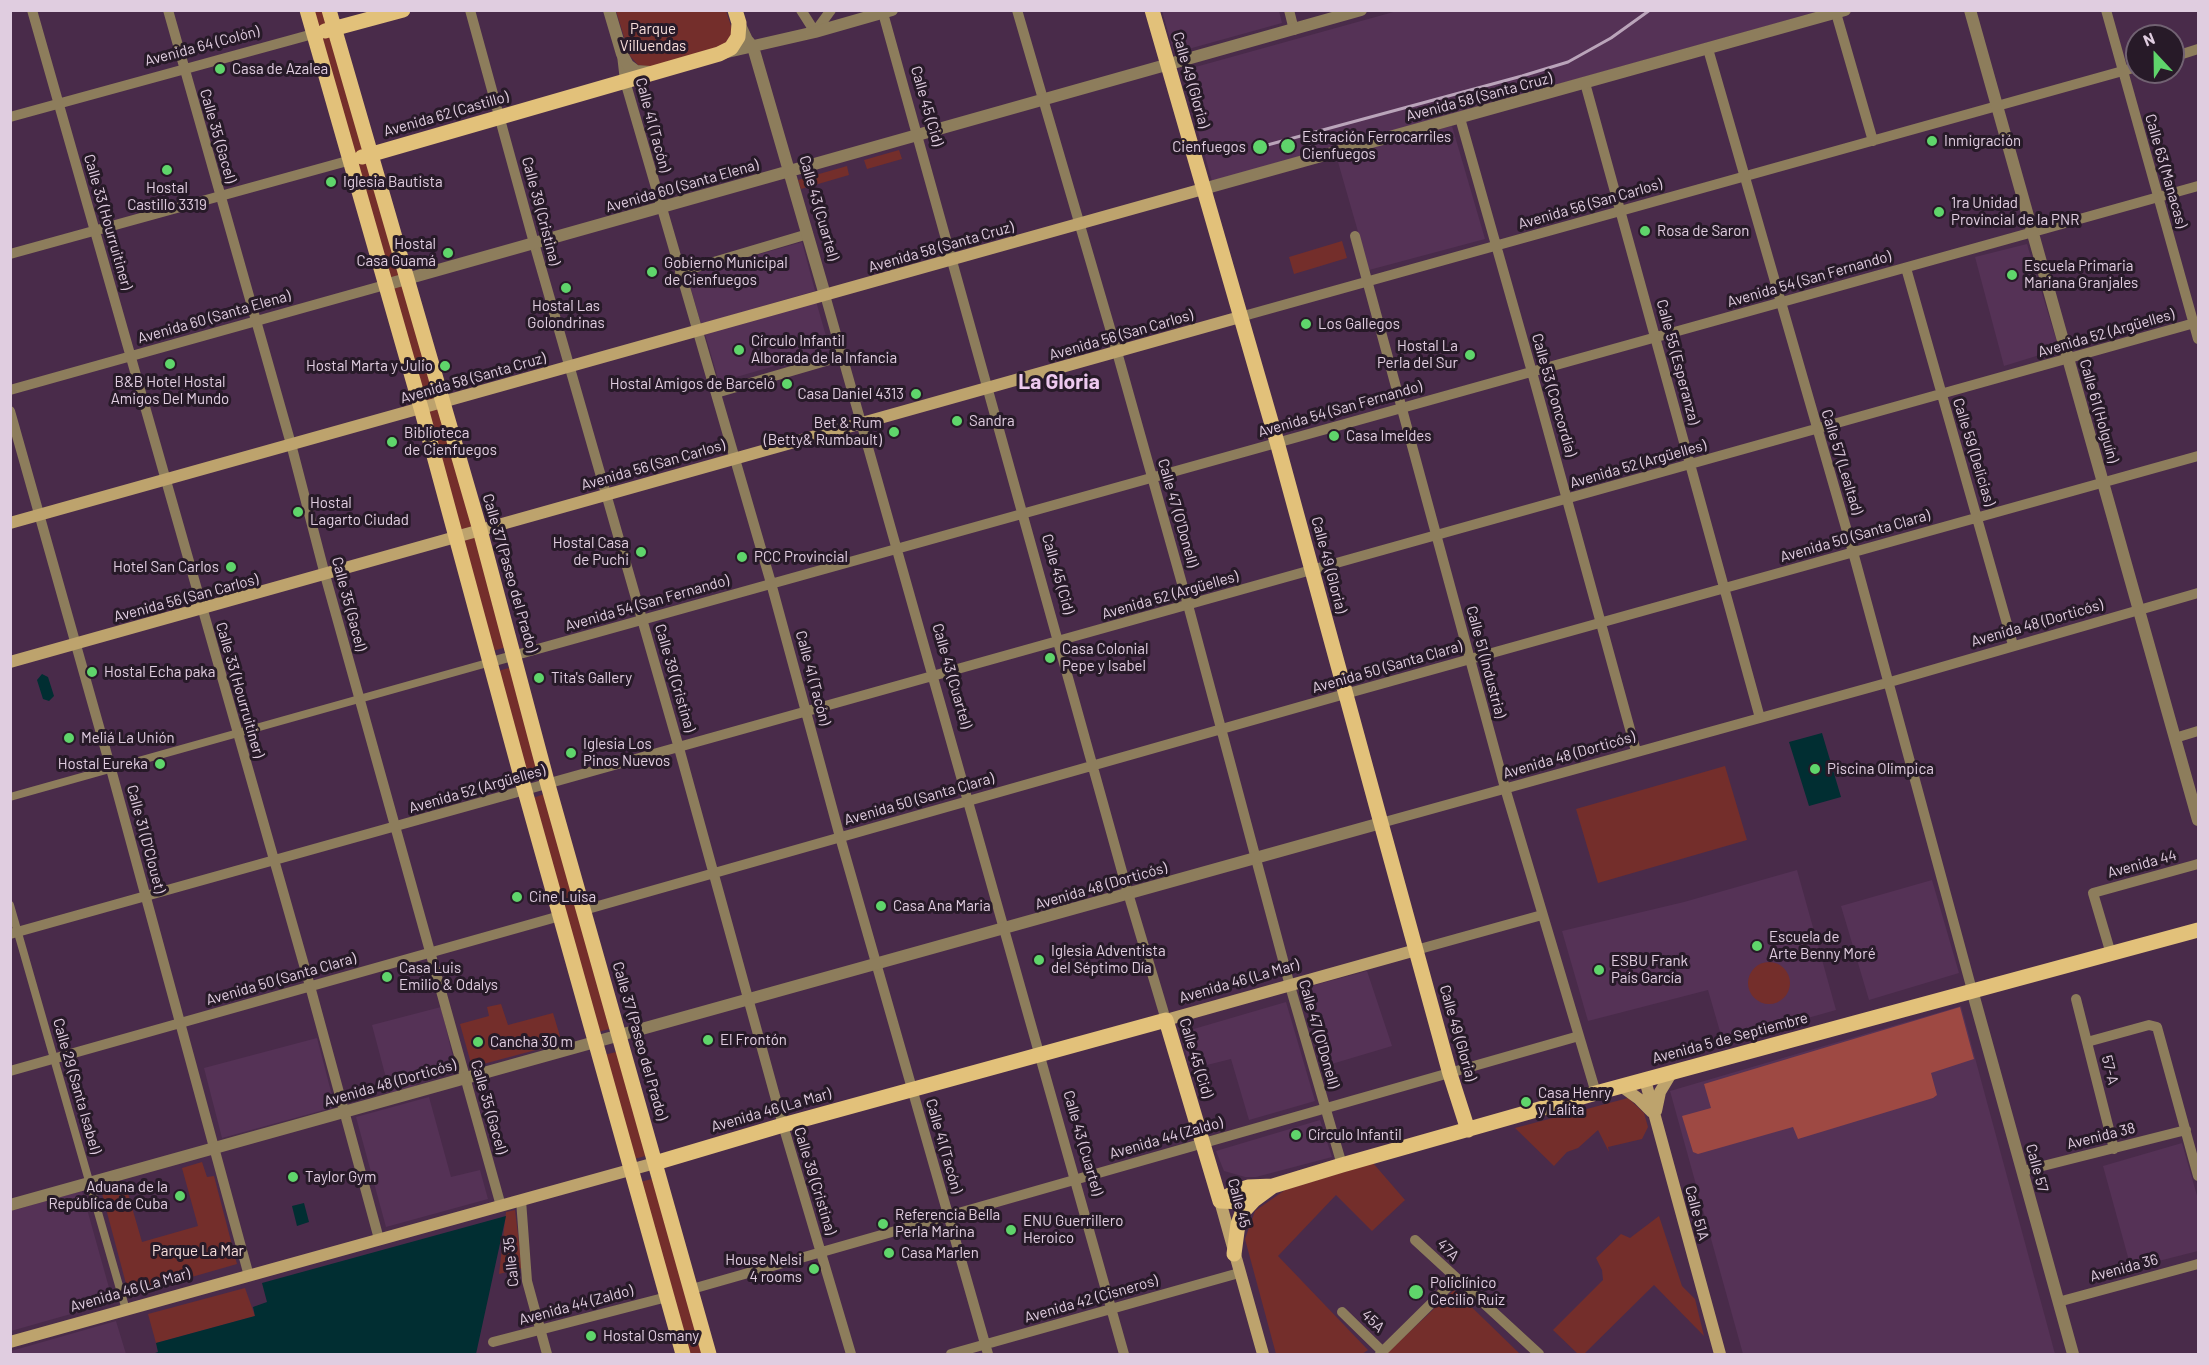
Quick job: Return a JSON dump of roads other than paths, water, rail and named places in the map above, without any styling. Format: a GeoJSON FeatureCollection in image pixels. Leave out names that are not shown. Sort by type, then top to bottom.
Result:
{"type":"FeatureCollection","features":[{"type":"Feature","properties":{"kind":"main road"},"geometry":{"type":"LineString","coordinates":[[306,10],[421,408],[525,791],[683,1354]]}},
{"type":"Feature","properties":{"kind":"main road","name":"Calle 37 (Paseo del Prado)"},"geometry":{"type":"LineString","coordinates":[[329,10],[480,530],[548,785],[709,1354]]}},
{"type":"Feature","properties":{"kind":"main road","name":"Avenida 64 (Colón)"},"geometry":{"type":"LineString","coordinates":[[313,34],[403,10]]}},
{"type":"Feature","properties":{"kind":"main road","name":"Calle 49 (Gloria)"},"geometry":{"type":"LineString","coordinates":[[1152,10],[1277,442],[1450,1074],[1468,1130]]}},
{"type":"Feature","properties":{"kind":"main road"},"geometry":{"type":"LineString","coordinates":[[719,54],[731,48],[738,37],[737,17]]}},
{"type":"Feature","properties":{"kind":"main road","name":"Avenida 62 (Castillo)"},"geometry":{"type":"LineString","coordinates":[[351,160],[719,54]]}},
{"type":"Feature","properties":{"kind":"main road","name":"Avenida 58 (Santa Cruz)"},"geometry":{"type":"LineString","coordinates":[[10,523],[1203,189]]}},
{"type":"Feature","properties":{"kind":"main road","name":"Avenida 56 (San Carlos)"},"geometry":{"type":"LineString","coordinates":[[10,662],[1240,317]]}},
{"type":"Feature","properties":{"kind":"main road","name":"Avenida 5 de Septiembre"},"geometry":{"type":"LineString","coordinates":[[1220,1201],[1236,1191],[1251,1193],[1621,1086],[2199,930]]}},
{"type":"Feature","properties":{"kind":"main road","name":"Avenida 46 (La Mar)"},"geometry":{"type":"LineString","coordinates":[[10,1342],[1416,950]]}},
{"type":"Feature","properties":{"kind":"main road","name":"Calle 45 (Cid)"},"geometry":{"type":"LineString","coordinates":[[1166,1020],[1203,1143]]}},
{"type":"Feature","properties":{"kind":"main road"},"geometry":{"type":"LineString","coordinates":[[1655,1115],[1660,1092],[1672,1072]]}},
{"type":"Feature","properties":{"kind":"main road","name":"Calle 51A"},"geometry":{"type":"LineString","coordinates":[[1645,1080],[1720,1354]]}},
{"type":"Feature","properties":{"kind":"main road"},"geometry":{"type":"LineString","coordinates":[[1621,1086],[1655,1115]]}},
{"type":"Feature","properties":{"kind":"main road"},"geometry":{"type":"LineString","coordinates":[[1459,1101],[1474,1116],[1494,1122]]}},
{"type":"Feature","properties":{"kind":"main road"},"geometry":{"type":"LineString","coordinates":[[1442,1137],[1455,1119],[1459,1101]]}},
{"type":"Feature","properties":{"kind":"main road","name":"Calle 45"},"geometry":{"type":"LineString","coordinates":[[1203,1143],[1239,1272]]}},
{"type":"Feature","properties":{"kind":"main road"},"geometry":{"type":"LineString","coordinates":[[1210,1166],[1223,1178],[1251,1193],[1238,1224],[1234,1254]]}},
{"type":"Feature","properties":{"kind":"main road"},"geometry":{"type":"LineString","coordinates":[[1239,1272],[1263,1354]]}},
{"type":"Feature","properties":{"kind":"street","name":"Calle 33 (Hourruitiner)"},"geometry":{"type":"LineString","coordinates":[[32,10],[310,986],[379,1239]]}},
{"type":"Feature","properties":{"kind":"street","name":"Calle 35 (Gacel)"},"geometry":{"type":"LineString","coordinates":[[168,10],[254,321],[291,444],[501,1206]]}},
{"type":"Feature","properties":{"kind":"street","name":"Calle 39 (Cristina)"},"geometry":{"type":"LineString","coordinates":[[470,10],[605,494],[643,619],[783,1125],[851,1354]]}},
{"type":"Feature","properties":{"kind":"street","name":"Calle 41 (Tacón)"},"geometry":{"type":"LineString","coordinates":[[609,10],[621,54],[625,81],[771,584],[840,837],[878,963],[987,1350]]}},
{"type":"Feature","properties":{"kind":"street"},"geometry":{"type":"LineString","coordinates":[[801,10],[815,32],[831,10]]}},
{"type":"Feature","properties":{"kind":"street","name":"Calle 47 (O'Donell)"},"geometry":{"type":"LineString","coordinates":[[1017,10],[1117,352],[1324,1109],[1342,1165]]}},
{"type":"Feature","properties":{"kind":"street"},"geometry":{"type":"LineString","coordinates":[[1289,10],[1294,30]]}},
{"type":"Feature","properties":{"kind":"street","name":"Avenida 60 (Santa Elena)"},"geometry":{"type":"LineString","coordinates":[[10,390],[1361,10]]}},
{"type":"Feature","properties":{"kind":"street","name":"Calle 61 (Holguín)"},"geometry":{"type":"LineString","coordinates":[[1970,10],[2199,819]]}},
{"type":"Feature","properties":{"kind":"street","name":"Calle 63 (Manacas)"},"geometry":{"type":"LineString","coordinates":[[2106,10],[2199,339]]}},
{"type":"Feature","properties":{"kind":"street","name":"Avenida 62 (Castillo)"},"geometry":{"type":"LineString","coordinates":[[719,54],[815,32],[888,12]]}},
{"type":"Feature","properties":{"kind":"street","name":"Calle 45 (Cid)"},"geometry":{"type":"LineString","coordinates":[[888,12],[917,135],[951,260],[1128,893],[1166,1020]]}},
{"type":"Feature","properties":{"kind":"street"},"geometry":{"type":"LineString","coordinates":[[1840,12],[1873,141]]}},
{"type":"Feature","properties":{"kind":"street","name":"Avenida 58 (Santa Cruz)"},"geometry":{"type":"LineString","coordinates":[[1203,189],[1840,12]]}},
{"type":"Feature","properties":{"kind":"street","name":"Calle 43 (Cuartel)"},"geometry":{"type":"LineString","coordinates":[[737,17],[747,40],[753,47],[790,171],[1124,1354]]}},
{"type":"Feature","properties":{"kind":"street","name":"Avenida 64 (Colón)"},"geometry":{"type":"LineString","coordinates":[[10,117],[313,34]]}},
{"type":"Feature","properties":{"kind":"street","name":"Calle 57 (Lealtad)"},"geometry":{"type":"LineString","coordinates":[[1708,49],[1890,682],[1972,990]]}},
{"type":"Feature","properties":{"kind":"street"},"geometry":{"type":"LineString","coordinates":[[621,54],[628,65],[636,71],[651,72]]}},
{"type":"Feature","properties":{"kind":"street","name":"Avenida 56 (San Carlos)"},"geometry":{"type":"LineString","coordinates":[[1240,317],[2123,71]]}},
{"type":"Feature","properties":{"kind":"street","name":"Calle 55 (Esperanza)"},"geometry":{"type":"LineString","coordinates":[[1585,83],[1760,718]]}},
{"type":"Feature","properties":{"kind":"street","name":"Calle 53 (Concordia)"},"geometry":{"type":"LineString","coordinates":[[1460,118],[1636,751]]}},
{"type":"Feature","properties":{"kind":"street","name":"Avenida 62 (Castillo)"},"geometry":{"type":"LineString","coordinates":[[10,254],[351,160]]}},
{"type":"Feature","properties":{"kind":"street","name":"Avenida 54 (San Fernando)"},"geometry":{"type":"LineString","coordinates":[[491,662],[2199,186]]}},
{"type":"Feature","properties":{"kind":"street"},"geometry":{"type":"LineString","coordinates":[[680,272],[808,234]]}},
{"type":"Feature","properties":{"kind":"street","name":"Calle 51 (Industria)"},"geometry":{"type":"LineString","coordinates":[[1355,236],[1505,788],[1596,1093]]}},
{"type":"Feature","properties":{"kind":"street","name":"Calle 59 (Delicias)"},"geometry":{"type":"LineString","coordinates":[[1906,268],[2013,645]]}},
{"type":"Feature","properties":{"kind":"street","name":"Avenida 52 (Argüelles)"},"geometry":{"type":"LineString","coordinates":[[14,933],[2196,323]]}},
{"type":"Feature","properties":{"kind":"street"},"geometry":{"type":"LineString","coordinates":[[716,393],[843,356]]}},
{"type":"Feature","properties":{"kind":"street","name":"Calle 31 (D'Clouet)"},"geometry":{"type":"LineString","coordinates":[[10,411],[111,768],[249,1276]]}},
{"type":"Feature","properties":{"kind":"street","name":"Avenida 50 (Santa Clara)"},"geometry":{"type":"LineString","coordinates":[[584,910],[1469,659],[2199,456]]}},
{"type":"Feature","properties":{"kind":"street","name":"Avenida 48 (Dorticós)"},"geometry":{"type":"LineString","coordinates":[[10,1205],[1890,682],[2199,593]]}},
{"type":"Feature","properties":{"kind":"street"},"geometry":{"type":"LineString","coordinates":[[10,797],[491,662]]}},
{"type":"Feature","properties":{"kind":"street"},"geometry":{"type":"LineString","coordinates":[[2175,738],[2199,731]]}},
{"type":"Feature","properties":{"kind":"street","name":"Avenida 44"},"geometry":{"type":"LineString","coordinates":[[2111,954],[2093,893],[2199,864]]}},
{"type":"Feature","properties":{"kind":"street","name":"Calle 29 (Santa Isabel)"},"geometry":{"type":"LineString","coordinates":[[10,905],[14,933],[54,1058],[126,1310]]}},
{"type":"Feature","properties":{"kind":"street","name":"Avenida 46 (La Mar)"},"geometry":{"type":"LineString","coordinates":[[1416,950],[1542,915]]}},
{"type":"Feature","properties":{"kind":"street","name":"Avenida 50 (Santa Clara)"},"geometry":{"type":"LineString","coordinates":[[10,1071],[560,916]]}},
{"type":"Feature","properties":{"kind":"street","name":"Calle 57"},"geometry":{"type":"LineString","coordinates":[[1972,990],[2073,1354]]}},
{"type":"Feature","properties":{"kind":"street","name":"57-A"},"geometry":{"type":"LineString","coordinates":[[2076,999],[2114,1149]]}},
{"type":"Feature","properties":{"kind":"street"},"geometry":{"type":"LineString","coordinates":[[2087,1042],[2149,1025],[2157,1027],[2199,1176]]}},
{"type":"Feature","properties":{"kind":"street","name":"Avenida 44 (Zaldo)"},"geometry":{"type":"LineString","coordinates":[[692,1289],[1579,1036]]}},
{"type":"Feature","properties":{"kind":"street","name":"Avenida 38"},"geometry":{"type":"LineString","coordinates":[[2023,1171],[2186,1130]]}},
{"type":"Feature","properties":{"kind":"street","name":"Calle 35"},"geometry":{"type":"LineString","coordinates":[[521,1200],[527,1281],[547,1354]]}},
{"type":"Feature","properties":{"kind":"street","name":"47A"},"geometry":{"type":"LineString","coordinates":[[1415,1240],[1539,1354]]}},
{"type":"Feature","properties":{"kind":"street","name":"Avenida 36"},"geometry":{"type":"LineString","coordinates":[[2058,1302],[2199,1263]]}},
{"type":"Feature","properties":{"kind":"street","name":"Avenida 42 (Cisneros)"},"geometry":{"type":"LineString","coordinates":[[951,1354],[987,1350],[1111,1309],[1239,1272]]}},
{"type":"Feature","properties":{"kind":"street"},"geometry":{"type":"LineString","coordinates":[[1381,1353],[1455,1279]]}},
{"type":"Feature","properties":{"kind":"street","name":"Avenida 44 (Zaldo)"},"geometry":{"type":"LineString","coordinates":[[493,1342],[667,1297]]}},
{"type":"Feature","properties":{"kind":"street","name":"45A"},"geometry":{"type":"LineString","coordinates":[[1342,1312],[1381,1353]]}},
{"type":"Feature","properties":{"kind":"railway"},"geometry":{"type":"LineString","coordinates":[[1260,147],[1568,62],[1611,38],[1650,10]]}},
{"type":"Feature","properties":{"kind":"place","name":"Casa de Azalea"},"geometry":{"type":"Point","coordinates":[220,69]}},
{"type":"Feature","properties":{"kind":"place","name":"Inmigración"},"geometry":{"type":"Point","coordinates":[1932,141]}},
{"type":"Feature","properties":{"kind":"place","name":"Estración Ferrocarriles Cienfuegos"},"geometry":{"type":"Point","coordinates":[1288,146]}},
{"type":"Feature","properties":{"kind":"place","name":"Cienfuegos"},"geometry":{"type":"Point","coordinates":[1260,147]}},
{"type":"Feature","properties":{"kind":"place","name":"Hostal Castillo 3319"},"geometry":{"type":"Point","coordinates":[167,170]}},
{"type":"Feature","properties":{"kind":"place","name":"Iglesia Bautista"},"geometry":{"type":"Point","coordinates":[331,182]}},
{"type":"Feature","properties":{"kind":"place","name":"1ra Unidad Provincial de la PNR"},"geometry":{"type":"Point","coordinates":[1939,212]}},
{"type":"Feature","properties":{"kind":"place","name":"Rosa de Saron"},"geometry":{"type":"Point","coordinates":[1645,231]}},
{"type":"Feature","properties":{"kind":"place","name":"Hostal Casa Guamá"},"geometry":{"type":"Point","coordinates":[448,253]}},
{"type":"Feature","properties":{"kind":"place","name":"Gobierno Municipal de Cienfuegos"},"geometry":{"type":"Point","coordinates":[652,272]}},
{"type":"Feature","properties":{"kind":"place","name":"Escuela Primaria Mariana Granjales"},"geometry":{"type":"Point","coordinates":[2012,275]}},
{"type":"Feature","properties":{"kind":"place","name":"Hostal Las Golondrinas"},"geometry":{"type":"Point","coordinates":[566,288]}},
{"type":"Feature","properties":{"kind":"place","name":"Los Gallegos"},"geometry":{"type":"Point","coordinates":[1306,324]}},
{"type":"Feature","properties":{"kind":"place","name":"Círculo Infantil Alborada de la Infancia"},"geometry":{"type":"Point","coordinates":[739,350]}},
{"type":"Feature","properties":{"kind":"place","name":"Hostal La Perla del Sur"},"geometry":{"type":"Point","coordinates":[1470,355]}},
{"type":"Feature","properties":{"kind":"place","name":"B&B Hotel Hostal Amigos Del Mundo"},"geometry":{"type":"Point","coordinates":[170,364]}},
{"type":"Feature","properties":{"kind":"place","name":"Hostal Marta y Julio"},"geometry":{"type":"Point","coordinates":[445,366]}},
{"type":"Feature","properties":{"kind":"place","name":"Hostal Amigos de Barceló"},"geometry":{"type":"Point","coordinates":[787,384]}},
{"type":"Feature","properties":{"kind":"place","name":"Casa Daniel 4313"},"geometry":{"type":"Point","coordinates":[916,394]}},
{"type":"Feature","properties":{"kind":"place","name":"Sandra"},"geometry":{"type":"Point","coordinates":[957,421]}},
{"type":"Feature","properties":{"kind":"place","name":"Bet & Rum (Betty& Rumbault)"},"geometry":{"type":"Point","coordinates":[894,432]}},
{"type":"Feature","properties":{"kind":"place","name":"Casa Imeldes"},"geometry":{"type":"Point","coordinates":[1334,436]}},
{"type":"Feature","properties":{"kind":"place","name":"Biblioteca de Cienfuegos"},"geometry":{"type":"Point","coordinates":[392,442]}},
{"type":"Feature","properties":{"kind":"place","name":"Hostal Lagarto Ciudad"},"geometry":{"type":"Point","coordinates":[298,512]}},
{"type":"Feature","properties":{"kind":"place","name":"Hostal Casa de Puchi"},"geometry":{"type":"Point","coordinates":[641,552]}},
{"type":"Feature","properties":{"kind":"place","name":"PCC Provincial"},"geometry":{"type":"Point","coordinates":[742,557]}},
{"type":"Feature","properties":{"kind":"place","name":"Hotel San Carlos"},"geometry":{"type":"Point","coordinates":[231,567]}},
{"type":"Feature","properties":{"kind":"place","name":"Casa Colonial Pepe y Isabel"},"geometry":{"type":"Point","coordinates":[1050,658]}},
{"type":"Feature","properties":{"kind":"place","name":"Hostal Echa paka"},"geometry":{"type":"Point","coordinates":[92,672]}},
{"type":"Feature","properties":{"kind":"place","name":"Tita's Gallery"},"geometry":{"type":"Point","coordinates":[539,678]}},
{"type":"Feature","properties":{"kind":"place","name":"Meliá La Unión"},"geometry":{"type":"Point","coordinates":[69,738]}},
{"type":"Feature","properties":{"kind":"place","name":"Iglesia Los Pinos Nuevos"},"geometry":{"type":"Point","coordinates":[571,753]}},
{"type":"Feature","properties":{"kind":"place","name":"Hostal Eureka"},"geometry":{"type":"Point","coordinates":[160,764]}},
{"type":"Feature","properties":{"kind":"place","name":"Piscina Olimpica"},"geometry":{"type":"Point","coordinates":[1815,769]}},
{"type":"Feature","properties":{"kind":"place","name":"Cine Luisa"},"geometry":{"type":"Point","coordinates":[517,897]}},
{"type":"Feature","properties":{"kind":"place","name":"Casa Ana Maria"},"geometry":{"type":"Point","coordinates":[881,906]}},
{"type":"Feature","properties":{"kind":"place","name":"Escuela de Arte Benny Moré"},"geometry":{"type":"Point","coordinates":[1757,946]}},
{"type":"Feature","properties":{"kind":"place","name":"Iglesia Adventista del Séptimo Día"},"geometry":{"type":"Point","coordinates":[1039,960]}},
{"type":"Feature","properties":{"kind":"place","name":"ESBU Frank País García"},"geometry":{"type":"Point","coordinates":[1599,970]}},
{"type":"Feature","properties":{"kind":"place","name":"Casa Luis Emilio & Odalys"},"geometry":{"type":"Point","coordinates":[387,977]}},
{"type":"Feature","properties":{"kind":"place","name":"El Frontón"},"geometry":{"type":"Point","coordinates":[708,1040]}},
{"type":"Feature","properties":{"kind":"place","name":"Cancha 30 m"},"geometry":{"type":"Point","coordinates":[478,1042]}},
{"type":"Feature","properties":{"kind":"place","name":"Casa Henry y Lalita"},"geometry":{"type":"Point","coordinates":[1526,1102]}},
{"type":"Feature","properties":{"kind":"place","name":"Círculo Infantil"},"geometry":{"type":"Point","coordinates":[1296,1135]}},
{"type":"Feature","properties":{"kind":"place","name":"Taylor Gym"},"geometry":{"type":"Point","coordinates":[293,1177]}},
{"type":"Feature","properties":{"kind":"place","name":"Aduana de la República de Cuba"},"geometry":{"type":"Point","coordinates":[180,1196]}},
{"type":"Feature","properties":{"kind":"place","name":"Referencia Bella Perla Marina"},"geometry":{"type":"Point","coordinates":[883,1224]}},
{"type":"Feature","properties":{"kind":"place","name":"ENU Guerrillero Heroico"},"geometry":{"type":"Point","coordinates":[1011,1230]}},
{"type":"Feature","properties":{"kind":"place","name":"Casa Marlen"},"geometry":{"type":"Point","coordinates":[889,1253]}},
{"type":"Feature","properties":{"kind":"place","name":"House Nelsi 4 rooms"},"geometry":{"type":"Point","coordinates":[814,1269]}},
{"type":"Feature","properties":{"kind":"place","name":"Policlínico Cecilio Ruiz"},"geometry":{"type":"Point","coordinates":[1416,1292]}},
{"type":"Feature","properties":{"kind":"place","name":"Hostal Osmany"},"geometry":{"type":"Point","coordinates":[591,1336]}},
{"type":"Feature","properties":{"kind":"district","name":"La Gloria"},"geometry":{"type":"Point","coordinates":[1059,382]}},
{"type":"Feature","properties":{"kind":"park label","name":"Parque Villuendas"},"geometry":{"type":"Point","coordinates":[653,38]}},
{"type":"Feature","properties":{"kind":"park label","name":"Parque La Mar"},"geometry":{"type":"Point","coordinates":[198,1251]}}]}
